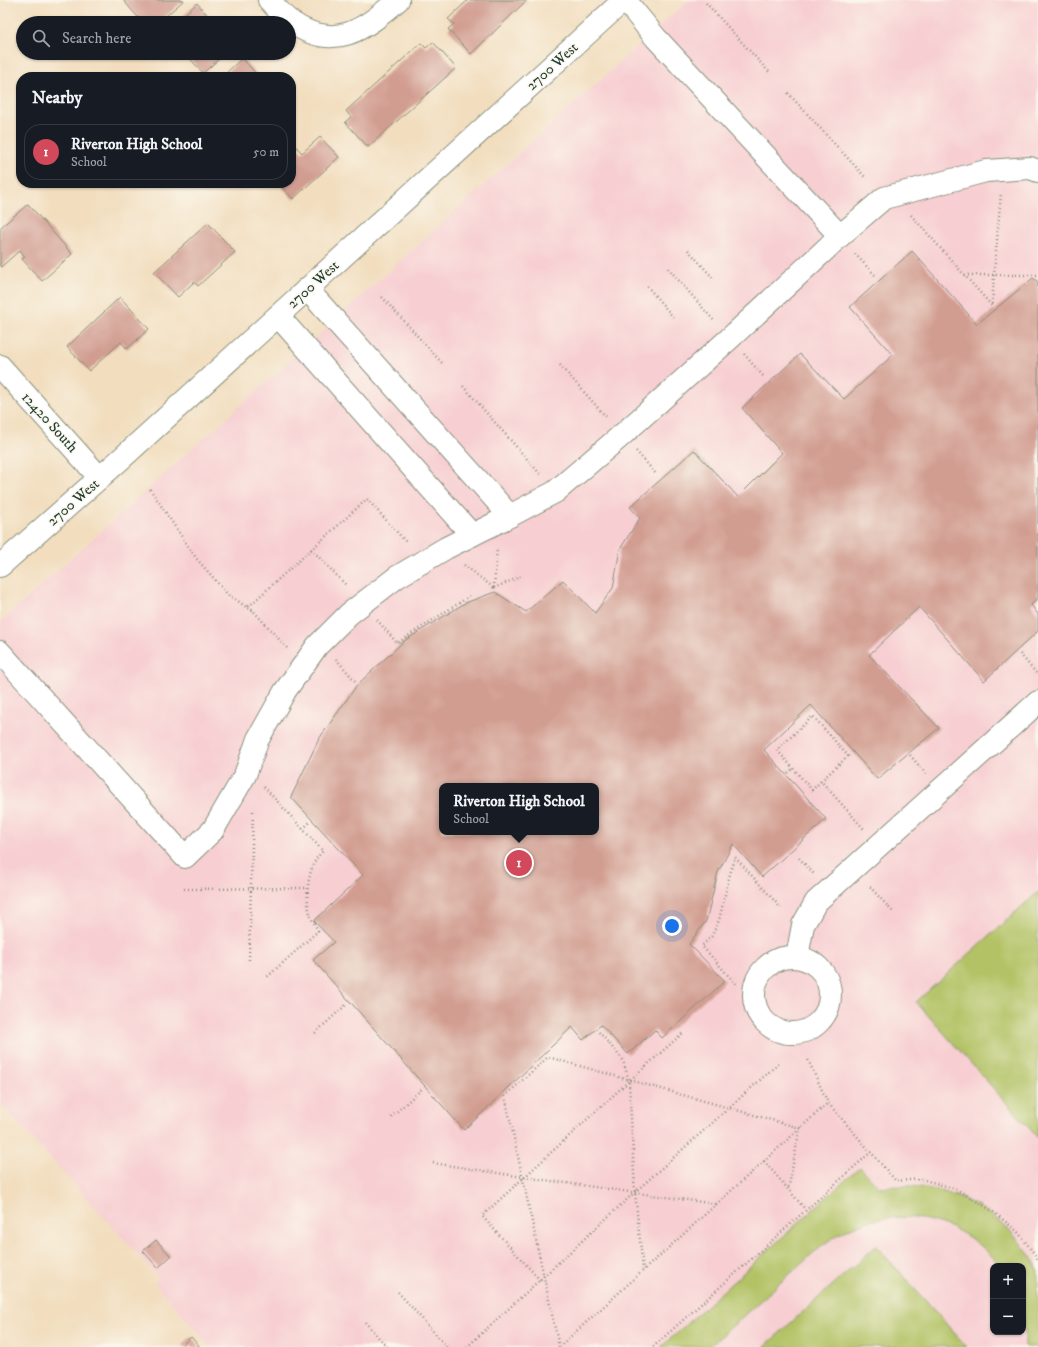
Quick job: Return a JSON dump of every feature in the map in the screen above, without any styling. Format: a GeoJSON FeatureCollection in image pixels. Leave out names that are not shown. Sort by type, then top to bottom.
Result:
{"type":"FeatureCollection","features":[{"type":"Feature","properties":{"kind":"main road"},"geometry":{"type":"LineString","coordinates":[[269,0],[285,16]]}},
{"type":"Feature","properties":{"kind":"main road"},"geometry":{"type":"LineString","coordinates":[[296,25],[303,30],[318,35],[334,36],[351,33],[367,26],[398,0]]}},
{"type":"Feature","properties":{"kind":"main road"},"geometry":{"type":"LineString","coordinates":[[625,0],[656,38],[840,236]]}},
{"type":"Feature","properties":{"kind":"main road","name":"2700 West"},"geometry":{"type":"LineString","coordinates":[[0,566],[100,478],[625,0]]}},
{"type":"Feature","properties":{"kind":"main road"},"geometry":{"type":"LineString","coordinates":[[0,652],[184,857],[213,830],[245,775],[258,739],[285,691],[317,646],[349,614],[397,577],[446,548],[555,492],[610,446],[729,339],[840,236],[884,198],[986,171],[1030,168],[1038,171]]}},
{"type":"Feature","properties":{"kind":"main road"},"geometry":{"type":"LineString","coordinates":[[307,289],[510,516]]}},
{"type":"Feature","properties":{"kind":"main road"},"geometry":{"type":"LineString","coordinates":[[278,316],[472,535]]}},
{"type":"Feature","properties":{"kind":"main road","name":"12420 South"},"geometry":{"type":"LineString","coordinates":[[0,366],[100,478]]}},
{"type":"Feature","properties":{"kind":"main road"},"geometry":{"type":"LineString","coordinates":[[796,957],[802,925],[816,902],[1038,702]]}},
{"type":"Feature","properties":{"kind":"path"},"geometry":{"type":"LineString","coordinates":[[706,3],[769,72]]}},
{"type":"Feature","properties":{"kind":"path"},"geometry":{"type":"LineString","coordinates":[[788,93],[865,177]]}},
{"type":"Feature","properties":{"kind":"path"},"geometry":{"type":"LineString","coordinates":[[909,213],[992,306],[1001,193]]}},
{"type":"Feature","properties":{"kind":"path"},"geometry":{"type":"LineString","coordinates":[[688,250],[714,279]]}},
{"type":"Feature","properties":{"kind":"path"},"geometry":{"type":"LineString","coordinates":[[855,254],[875,275]]}},
{"type":"Feature","properties":{"kind":"path"},"geometry":{"type":"LineString","coordinates":[[668,268],[717,323]]}},
{"type":"Feature","properties":{"kind":"path"},"geometry":{"type":"LineString","coordinates":[[964,275],[1038,275]]}},
{"type":"Feature","properties":{"kind":"path"},"geometry":{"type":"LineString","coordinates":[[647,286],[673,317]]}},
{"type":"Feature","properties":{"kind":"path"},"geometry":{"type":"LineString","coordinates":[[382,297],[443,364]]}},
{"type":"Feature","properties":{"kind":"path"},"geometry":{"type":"LineString","coordinates":[[744,354],[763,376]]}},
{"type":"Feature","properties":{"kind":"path"},"geometry":{"type":"LineString","coordinates":[[560,365],[608,420]]}},
{"type":"Feature","properties":{"kind":"path"},"geometry":{"type":"LineString","coordinates":[[463,386],[543,477]]}},
{"type":"Feature","properties":{"kind":"path"},"geometry":{"type":"LineString","coordinates":[[636,451],[657,475]]}},
{"type":"Feature","properties":{"kind":"path"},"geometry":{"type":"LineString","coordinates":[[150,488],[196,558],[229,596],[255,613]]}},
{"type":"Feature","properties":{"kind":"path"},"geometry":{"type":"LineString","coordinates":[[287,648],[249,606],[368,499],[406,542]]}},
{"type":"Feature","properties":{"kind":"path"},"geometry":{"type":"LineString","coordinates":[[494,588],[497,548]]}},
{"type":"Feature","properties":{"kind":"path"},"geometry":{"type":"LineString","coordinates":[[311,550],[346,585]]}},
{"type":"Feature","properties":{"kind":"path"},"geometry":{"type":"LineString","coordinates":[[461,562],[494,588]]}},
{"type":"Feature","properties":{"kind":"path"},"geometry":{"type":"LineString","coordinates":[[494,588],[522,576]]}},
{"type":"Feature","properties":{"kind":"path"},"geometry":{"type":"LineString","coordinates":[[374,617],[397,643],[470,596]]}},
{"type":"Feature","properties":{"kind":"path"},"geometry":{"type":"LineString","coordinates":[[1020,654],[1037,674]]}},
{"type":"Feature","properties":{"kind":"path"},"geometry":{"type":"LineString","coordinates":[[333,655],[357,683]]}},
{"type":"Feature","properties":{"kind":"path"},"geometry":{"type":"LineString","coordinates":[[813,716],[848,756],[821,782],[812,790],[777,750],[813,716]]}},
{"type":"Feature","properties":{"kind":"path"},"geometry":{"type":"LineString","coordinates":[[910,755],[927,774]]}},
{"type":"Feature","properties":{"kind":"path"},"geometry":{"type":"LineString","coordinates":[[788,773],[794,768]]}},
{"type":"Feature","properties":{"kind":"path"},"geometry":{"type":"LineString","coordinates":[[821,782],[866,830]]}},
{"type":"Feature","properties":{"kind":"path"},"geometry":{"type":"LineString","coordinates":[[261,783],[323,851],[315,860],[308,888],[308,901],[311,918],[318,931],[266,978]]}},
{"type":"Feature","properties":{"kind":"path"},"geometry":{"type":"LineString","coordinates":[[249,960],[253,801]]}},
{"type":"Feature","properties":{"kind":"path"},"geometry":{"type":"LineString","coordinates":[[303,829],[311,821]]}},
{"type":"Feature","properties":{"kind":"path"},"geometry":{"type":"LineString","coordinates":[[736,984],[702,946],[712,936],[720,920],[735,857],[781,908]]}},
{"type":"Feature","properties":{"kind":"path"},"geometry":{"type":"LineString","coordinates":[[799,858],[816,876]]}},
{"type":"Feature","properties":{"kind":"path"},"geometry":{"type":"LineString","coordinates":[[870,887],[894,913]]}},
{"type":"Feature","properties":{"kind":"path"},"geometry":{"type":"LineString","coordinates":[[184,889],[308,888]]}},
{"type":"Feature","properties":{"kind":"path"},"geometry":{"type":"LineString","coordinates":[[315,1033],[347,1004]]}},
{"type":"Feature","properties":{"kind":"path"},"geometry":{"type":"LineString","coordinates":[[599,1032],[623,1060],[629,1081],[635,1192],[643,1270]]}},
{"type":"Feature","properties":{"kind":"path"},"geometry":{"type":"LineString","coordinates":[[540,1280],[482,1216],[684,1032]]}},
{"type":"Feature","properties":{"kind":"path"},"geometry":{"type":"LineString","coordinates":[[559,1347],[505,1096],[548,1057],[800,1128]]}},
{"type":"Feature","properties":{"kind":"path"},"geometry":{"type":"LineString","coordinates":[[808,1060],[828,1103],[896,1181],[921,1179],[956,1189],[991,1210],[1017,1231],[1038,1260]]}},
{"type":"Feature","properties":{"kind":"path"},"geometry":{"type":"LineString","coordinates":[[467,1347],[635,1192],[778,1064]]}},
{"type":"Feature","properties":{"kind":"path"},"geometry":{"type":"LineString","coordinates":[[391,1117],[423,1088]]}},
{"type":"Feature","properties":{"kind":"path"},"geometry":{"type":"LineString","coordinates":[[559,1347],[828,1103]]}},
{"type":"Feature","properties":{"kind":"path"},"geometry":{"type":"LineString","coordinates":[[788,1190],[800,1128]]}},
{"type":"Feature","properties":{"kind":"path"},"geometry":{"type":"LineString","coordinates":[[653,1347],[805,1209],[871,1152]]}},
{"type":"Feature","properties":{"kind":"path"},"geometry":{"type":"LineString","coordinates":[[764,1161],[805,1209]]}},
{"type":"Feature","properties":{"kind":"path"},"geometry":{"type":"LineString","coordinates":[[433,1164],[523,1178],[716,1204]]}},
{"type":"Feature","properties":{"kind":"path"},"geometry":{"type":"LineString","coordinates":[[398,1292],[447,1347]]}},
{"type":"Feature","properties":{"kind":"path"},"geometry":{"type":"LineString","coordinates":[[365,1322],[387,1347]]}},
{"type":"Feature","properties":{"kind":"path"},"geometry":{"type":"LineString","coordinates":[[471,1343],[474,1347]]}},
{"type":"Feature","properties":{"kind":"shaded area"},"geometry":{"type":"Polygon","coordinates":[[[689,0],[1038,0],[1038,1347],[211,1347],[154,1283],[159,1278],[0,1103],[0,623],[689,0]]]}},
{"type":"Feature","properties":{"kind":"green space"},"geometry":{"type":"Polygon","coordinates":[[[1038,892],[1038,1138],[916,1002],[1038,892]]]}},
{"type":"Feature","properties":{"kind":"green space"},"geometry":{"type":"Polygon","coordinates":[[[860,1167],[879,1187],[917,1187],[951,1194],[968,1201],[998,1220],[1011,1232],[1031,1257],[1038,1271],[1038,1347],[1025,1347],[1026,1263],[997,1263],[987,1251],[971,1239],[954,1229],[936,1222],[916,1218],[897,1217],[877,1220],[853,1227],[821,1246],[709,1347],[661,1347],[860,1167]]]}},
{"type":"Feature","properties":{"kind":"green space"},"geometry":{"type":"Polygon","coordinates":[[[876,1246],[967,1347],[764,1347],[876,1246]]]}},
{"type":"Feature","properties":{"kind":"building"},"geometry":{"type":"Polygon","coordinates":[[[123,0],[184,0],[166,16],[137,16],[123,0]]]}},
{"type":"Feature","properties":{"kind":"building"},"geometry":{"type":"Polygon","coordinates":[[[468,0],[527,0],[471,54],[448,29],[454,24],[448,19],[468,0]]]}},
{"type":"Feature","properties":{"kind":"building"},"geometry":{"type":"Polygon","coordinates":[[[197,3],[208,16],[183,16],[197,3]]]}},
{"type":"Feature","properties":{"kind":"building"},"geometry":{"type":"Polygon","coordinates":[[[433,42],[456,68],[368,147],[345,122],[351,117],[346,111],[421,43],[426,48],[433,42]]]}},
{"type":"Feature","properties":{"kind":"building"},"geometry":{"type":"Polygon","coordinates":[[[191,60],[218,60],[204,72],[202,72],[191,60]]]}},
{"type":"Feature","properties":{"kind":"building"},"geometry":{"type":"Polygon","coordinates":[[[240,60],[244,60],[255,72],[227,72],[240,60]]]}},
{"type":"Feature","properties":{"kind":"building"},"geometry":{"type":"Polygon","coordinates":[[[320,137],[339,157],[293,199],[283,188],[296,188],[296,146],[302,153],[320,137]]]}},
{"type":"Feature","properties":{"kind":"building"},"geometry":{"type":"Polygon","coordinates":[[[28,204],[72,254],[42,281],[22,259],[25,257],[20,250],[1,267],[0,266],[0,228],[28,204]]]}},
{"type":"Feature","properties":{"kind":"building"},"geometry":{"type":"Polygon","coordinates":[[[208,223],[235,252],[198,286],[194,282],[178,297],[154,272],[208,223]]]}},
{"type":"Feature","properties":{"kind":"building"},"geometry":{"type":"Polygon","coordinates":[[[912,251],[977,324],[1033,278],[1038,282],[1038,598],[1031,605],[1038,614],[1038,631],[984,681],[919,607],[869,655],[939,728],[877,779],[811,705],[764,750],[826,819],[762,877],[733,844],[718,872],[706,921],[689,944],[725,981],[662,1038],[655,1030],[628,1054],[601,1025],[583,1040],[572,1027],[464,1130],[313,960],[334,942],[314,921],[363,875],[291,797],[319,739],[357,685],[404,641],[465,603],[495,592],[526,612],[563,580],[595,613],[613,588],[620,549],[640,518],[630,507],[694,450],[738,497],[782,453],[742,408],[800,354],[844,399],[893,355],[850,307],[912,251]]]}},
{"type":"Feature","properties":{"kind":"building"},"geometry":{"type":"Polygon","coordinates":[[[120,297],[149,329],[127,349],[121,342],[89,371],[67,347],[120,297]]]}},
{"type":"Feature","properties":{"kind":"building"},"geometry":{"type":"Polygon","coordinates":[[[156,1240],[171,1256],[158,1268],[143,1251],[156,1240]]]}},
{"type":"Feature","properties":{"kind":"building"},"geometry":{"type":"Polygon","coordinates":[[[191,1337],[200,1347],[183,1347],[182,1345],[191,1337]]]}},
{"type":"Feature","properties":{"kind":"place","name":"Riverton High School"},"geometry":{"type":"Point","coordinates":[519,863]}}]}
